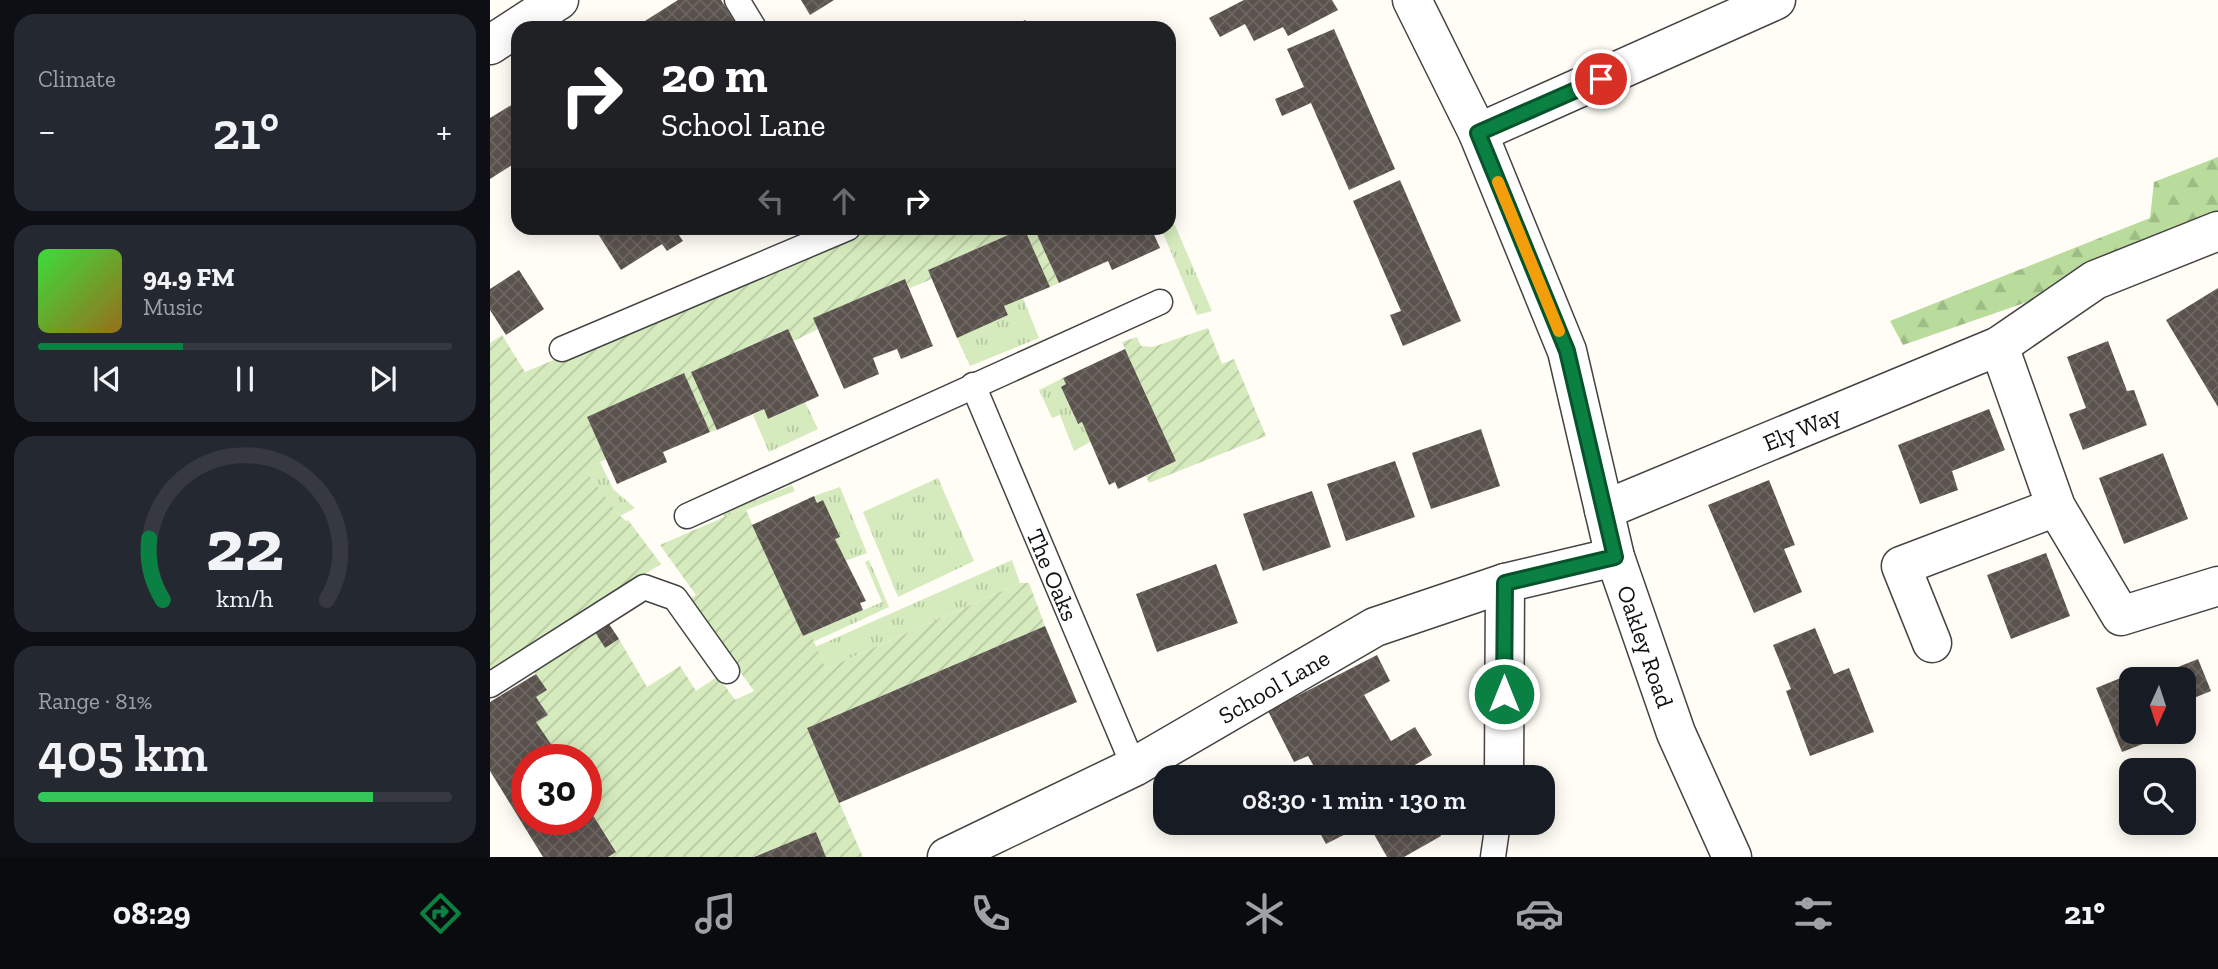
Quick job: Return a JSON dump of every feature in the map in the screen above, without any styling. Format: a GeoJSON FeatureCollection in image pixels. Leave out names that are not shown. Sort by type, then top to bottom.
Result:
{"type":"FeatureCollection","features":[{"type":"Feature","properties":{"kind":"street"},"geometry":{"type":"LineString","coordinates":[[527,21],[559,0]]}},
{"type":"Feature","properties":{"kind":"street","name":"Oakley Road"},"geometry":{"type":"LineString","coordinates":[[1412,0],[1478,133],[1567,351],[1615,557],[1676,733],[1732,857]]}},
{"type":"Feature","properties":{"kind":"street"},"geometry":{"type":"LineString","coordinates":[[1478,133],[1776,0]]}},
{"type":"Feature","properties":{"kind":"street"},"geometry":{"type":"LineString","coordinates":[[490,45],[511,31]]}},
{"type":"Feature","properties":{"kind":"street","name":"Ely Way"},"geometry":{"type":"LineString","coordinates":[[1604,509],[1999,346],[2095,280],[2218,230]]}},
{"type":"Feature","properties":{"kind":"street"},"geometry":{"type":"LineString","coordinates":[[1999,346],[2056,507],[2121,616],[2218,586]]}},
{"type":"Feature","properties":{"kind":"street"},"geometry":{"type":"LineString","coordinates":[[1932,643],[1901,566],[2056,507]]}},
{"type":"Feature","properties":{"kind":"street","name":"School Lane"},"geometry":{"type":"LineString","coordinates":[[947,857],[1135,767],[1375,627],[1505,583],[1615,557]]}},
{"type":"Feature","properties":{"kind":"street"},"geometry":{"type":"LineString","coordinates":[[1504,765],[1505,583]]}},
{"type":"Feature","properties":{"kind":"lane"},"geometry":{"type":"LineString","coordinates":[[737,0],[750,21]]}},
{"type":"Feature","properties":{"kind":"lane"},"geometry":{"type":"LineString","coordinates":[[562,349],[831,235]]}},
{"type":"Feature","properties":{"kind":"lane"},"geometry":{"type":"LineString","coordinates":[[687,516],[1160,302]]}},
{"type":"Feature","properties":{"kind":"lane","name":"The Oaks"},"geometry":{"type":"LineString","coordinates":[[973,385],[1135,767]]}},
{"type":"Feature","properties":{"kind":"lane"},"geometry":{"type":"LineString","coordinates":[[490,685],[643,587],[675,598],[727,671]]}},
{"type":"Feature","properties":{"kind":"lane"},"geometry":{"type":"LineString","coordinates":[[1493,857],[1496,835]]}},
{"type":"Feature","properties":{"kind":"green space"},"geometry":{"type":"Polygon","coordinates":[[[2218,157],[2218,222],[2033,300],[1903,345],[1890,321],[2150,218],[2154,182],[2218,157]]]}},
{"type":"Feature","properties":{"kind":"green space"},"geometry":{"type":"Polygon","coordinates":[[[1176,228],[1212,311],[1197,315],[1164,235],[1176,235],[1176,228]]]}},
{"type":"Feature","properties":{"kind":"green space"},"geometry":{"type":"Polygon","coordinates":[[[851,235],[1008,235],[928,270],[932,279],[910,288],[905,279],[814,318],[818,329],[794,341],[787,329],[692,373],[717,430],[710,432],[684,374],[606,459],[585,470],[661,564],[490,671],[490,343],[502,335],[525,372],[851,235]]]}},
{"type":"Feature","properties":{"kind":"green space"},"geometry":{"type":"Polygon","coordinates":[[[1027,235],[1037,235],[1059,283],[1050,287],[1027,235]]]}},
{"type":"Feature","properties":{"kind":"green space"},"geometry":{"type":"Polygon","coordinates":[[[1023,298],[1039,338],[970,366],[957,338],[1008,315],[1004,306],[1023,298]]]}},
{"type":"Feature","properties":{"kind":"green space"},"geometry":{"type":"Polygon","coordinates":[[[1208,328],[1222,364],[1234,359],[1266,436],[1149,483],[1146,476],[1176,461],[1122,342],[1137,337],[1141,346],[1153,347],[1208,328]]]}},
{"type":"Feature","properties":{"kind":"green space"},"geometry":{"type":"Polygon","coordinates":[[[1063,378],[1066,384],[1061,387],[1077,423],[1082,422],[1092,441],[1074,451],[1060,415],[1052,418],[1039,390],[1063,378]]]}},
{"type":"Feature","properties":{"kind":"green space"},"geometry":{"type":"Polygon","coordinates":[[[805,402],[818,429],[769,452],[753,415],[764,409],[769,419],[805,402]]]}},
{"type":"Feature","properties":{"kind":"green space"},"geometry":{"type":"Polygon","coordinates":[[[600,462],[613,489],[635,508],[620,516],[584,469],[600,462]]]}},
{"type":"Feature","properties":{"kind":"green space"},"geometry":{"type":"Polygon","coordinates":[[[938,478],[974,561],[898,597],[863,512],[938,478]]]}},
{"type":"Feature","properties":{"kind":"green space"},"geometry":{"type":"Polygon","coordinates":[[[792,485],[795,491],[725,517],[723,514],[792,485]]]}},
{"type":"Feature","properties":{"kind":"green space"},"geometry":{"type":"Polygon","coordinates":[[[840,487],[867,553],[845,561],[835,539],[840,537],[814,496],[840,487]]]}},
{"type":"Feature","properties":{"kind":"green space"},"geometry":{"type":"Polygon","coordinates":[[[745,508],[803,636],[810,633],[826,669],[1020,583],[1029,583],[1045,626],[807,728],[863,857],[826,857],[816,832],[753,857],[608,857],[616,851],[602,829],[602,744],[551,744],[536,722],[548,715],[536,697],[547,690],[533,670],[595,632],[605,648],[619,639],[647,687],[680,666],[696,691],[718,676],[735,700],[754,691],[688,600],[696,595],[660,545],[745,508]]]}},
{"type":"Feature","properties":{"kind":"green space"},"geometry":{"type":"Polygon","coordinates":[[[869,560],[889,607],[813,642],[810,633],[882,602],[865,562],[869,560]]]}},
{"type":"Feature","properties":{"kind":"green space"},"geometry":{"type":"Polygon","coordinates":[[[1012,560],[1020,583],[826,669],[815,647],[1012,560]]]}},
{"type":"Feature","properties":{"kind":"building"},"geometry":{"type":"Polygon","coordinates":[[[678,0],[721,0],[734,21],[645,21],[678,0]]]}},
{"type":"Feature","properties":{"kind":"building"},"geometry":{"type":"Polygon","coordinates":[[[801,0],[834,0],[810,15],[801,0]]]}},
{"type":"Feature","properties":{"kind":"building"},"geometry":{"type":"Polygon","coordinates":[[[1244,0],[1332,0],[1338,10],[1288,36],[1283,27],[1254,41],[1245,24],[1220,37],[1209,18],[1244,0]]]}},
{"type":"Feature","properties":{"kind":"building"},"geometry":{"type":"Polygon","coordinates":[[[1334,29],[1395,169],[1349,190],[1311,103],[1282,116],[1275,99],[1304,87],[1287,49],[1334,29]]]}},
{"type":"Feature","properties":{"kind":"building"},"geometry":{"type":"Polygon","coordinates":[[[511,105],[511,166],[490,179],[490,118],[511,105]]]}},
{"type":"Feature","properties":{"kind":"building"},"geometry":{"type":"Polygon","coordinates":[[[1400,180],[1461,321],[1403,346],[1390,315],[1401,311],[1353,201],[1400,180]]]}},
{"type":"Feature","properties":{"kind":"building"},"geometry":{"type":"Polygon","coordinates":[[[599,235],[679,235],[683,241],[667,251],[662,244],[621,270],[599,235]]]}},
{"type":"Feature","properties":{"kind":"building"},"geometry":{"type":"Polygon","coordinates":[[[1008,235],[1027,235],[1050,287],[1004,306],[1008,315],[957,338],[928,270],[1008,235]]]}},
{"type":"Feature","properties":{"kind":"building"},"geometry":{"type":"Polygon","coordinates":[[[1037,235],[1154,235],[1160,248],[1112,270],[1108,261],[1059,283],[1037,235]]]}},
{"type":"Feature","properties":{"kind":"building"},"geometry":{"type":"Polygon","coordinates":[[[519,270],[544,309],[506,335],[490,310],[490,289],[519,270]]]}},
{"type":"Feature","properties":{"kind":"building"},"geometry":{"type":"Polygon","coordinates":[[[905,279],[933,346],[901,359],[897,349],[873,358],[879,374],[844,389],[813,318],[905,279]]]}},
{"type":"Feature","properties":{"kind":"building"},"geometry":{"type":"Polygon","coordinates":[[[2218,288],[2218,407],[2166,320],[2218,288]]]}},
{"type":"Feature","properties":{"kind":"building"},"geometry":{"type":"Polygon","coordinates":[[[788,329],[819,396],[768,419],[764,409],[717,430],[691,372],[788,329]]]}},
{"type":"Feature","properties":{"kind":"building"},"geometry":{"type":"Polygon","coordinates":[[[2108,341],[2127,391],[2134,390],[2147,425],[2083,450],[2069,414],[2086,408],[2067,357],[2108,341]]]}},
{"type":"Feature","properties":{"kind":"building"},"geometry":{"type":"Polygon","coordinates":[[[1125,349],[1176,461],[1118,489],[1115,482],[1109,485],[1082,422],[1078,424],[1061,387],[1066,384],[1063,378],[1125,349]]]}},
{"type":"Feature","properties":{"kind":"building"},"geometry":{"type":"Polygon","coordinates":[[[684,373],[710,432],[663,452],[667,462],[617,484],[587,417],[684,373]]]}},
{"type":"Feature","properties":{"kind":"building"},"geometry":{"type":"Polygon","coordinates":[[[1989,409],[2005,450],[1952,471],[1958,490],[1920,504],[1898,445],[1989,409]]]}},
{"type":"Feature","properties":{"kind":"building"},"geometry":{"type":"Polygon","coordinates":[[[1481,429],[1500,486],[1431,509],[1412,453],[1481,429]]]}},
{"type":"Feature","properties":{"kind":"building"},"geometry":{"type":"Polygon","coordinates":[[[2163,453],[2188,519],[2124,544],[2099,478],[2163,453]]]}},
{"type":"Feature","properties":{"kind":"building"},"geometry":{"type":"Polygon","coordinates":[[[1395,461],[1415,517],[1346,541],[1327,484],[1395,461]]]}},
{"type":"Feature","properties":{"kind":"building"},"geometry":{"type":"Polygon","coordinates":[[[1769,480],[1795,545],[1784,549],[1802,592],[1754,613],[1708,505],[1769,480]]]}},
{"type":"Feature","properties":{"kind":"building"},"geometry":{"type":"Polygon","coordinates":[[[1312,491],[1331,547],[1263,571],[1243,514],[1312,491]]]}},
{"type":"Feature","properties":{"kind":"building"},"geometry":{"type":"Polygon","coordinates":[[[814,496],[817,503],[823,500],[840,537],[835,539],[866,601],[860,603],[863,610],[803,636],[752,525],[814,496]]]}},
{"type":"Feature","properties":{"kind":"building"},"geometry":{"type":"Polygon","coordinates":[[[2046,553],[2070,616],[2011,639],[1987,575],[2046,553]]]}},
{"type":"Feature","properties":{"kind":"building"},"geometry":{"type":"Polygon","coordinates":[[[1216,564],[1238,623],[1157,652],[1136,594],[1216,564]]]}},
{"type":"Feature","properties":{"kind":"building"},"geometry":{"type":"Polygon","coordinates":[[[609,624],[619,639],[605,648],[595,632],[609,624]]]}},
{"type":"Feature","properties":{"kind":"building"},"geometry":{"type":"Polygon","coordinates":[[[1045,626],[1077,702],[839,803],[807,728],[1045,626]]]}},
{"type":"Feature","properties":{"kind":"building"},"geometry":{"type":"Polygon","coordinates":[[[1815,628],[1834,674],[1849,668],[1874,732],[1810,756],[1786,691],[1791,689],[1773,645],[1815,628]]]}},
{"type":"Feature","properties":{"kind":"building"},"geometry":{"type":"Polygon","coordinates":[[[1377,655],[1390,681],[1364,695],[1391,741],[1415,727],[1432,755],[1415,765],[1313,765],[1308,756],[1294,762],[1268,711],[1377,655]]]}},
{"type":"Feature","properties":{"kind":"building"},"geometry":{"type":"Polygon","coordinates":[[[2198,659],[2211,691],[2196,697],[2196,667],[2178,667],[2198,659]]]}},
{"type":"Feature","properties":{"kind":"building"},"geometry":{"type":"Polygon","coordinates":[[[536,674],[547,690],[536,697],[548,715],[536,722],[551,744],[511,744],[511,805],[490,771],[490,702],[536,674]]]}},
{"type":"Feature","properties":{"kind":"building"},"geometry":{"type":"Polygon","coordinates":[[[2119,679],[2119,744],[2143,744],[2122,752],[2096,688],[2119,679]]]}},
{"type":"Feature","properties":{"kind":"building"},"geometry":{"type":"Polygon","coordinates":[[[602,830],[616,852],[608,857],[543,857],[529,835],[602,835],[602,830]]]}},
{"type":"Feature","properties":{"kind":"building"},"geometry":{"type":"Polygon","coordinates":[[[816,832],[826,857],[754,857],[805,836],[816,832]]]}},
{"type":"Feature","properties":{"kind":"building"},"geometry":{"type":"Polygon","coordinates":[[[1321,835],[1344,835],[1326,844],[1321,835]]]}},
{"type":"Feature","properties":{"kind":"building"},"geometry":{"type":"Polygon","coordinates":[[[1374,835],[1441,836],[1404,857],[1387,857],[1374,835]]]}},
{"type":"Feature","properties":{"kind":"slow traffic"},"geometry":{"type":"LineString","coordinates":[[1498,182],[1559,331]]}},
{"type":"Feature","properties":{"kind":"route"},"geometry":{"type":"LineString","coordinates":[[1504,694],[1505,583],[1615,557],[1567,351],[1478,133],[1601,79]]}}]}
